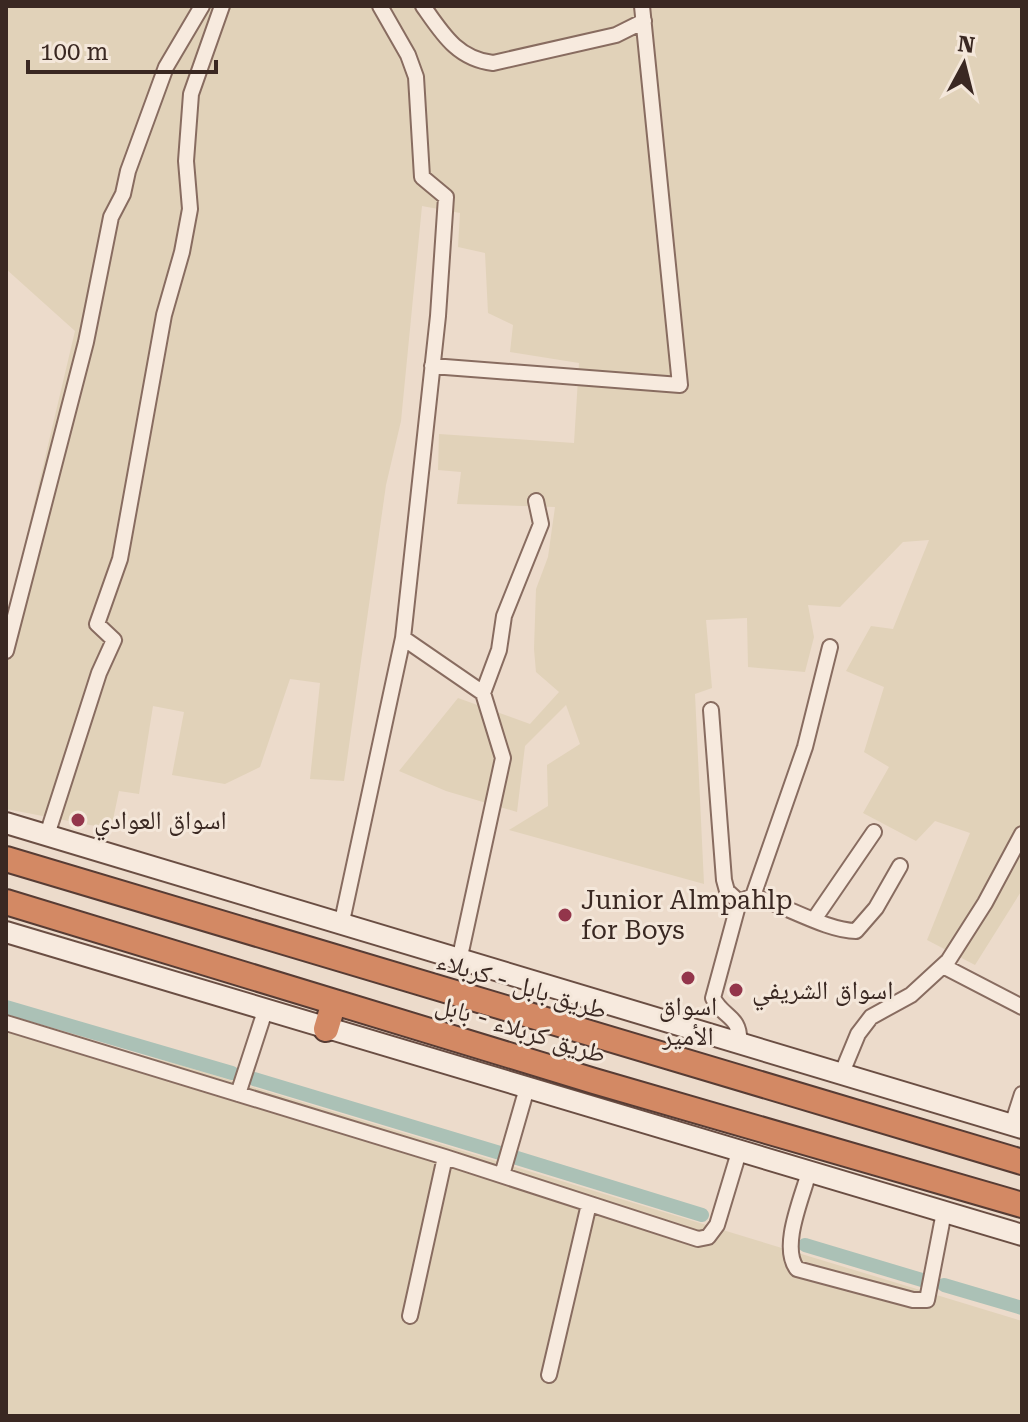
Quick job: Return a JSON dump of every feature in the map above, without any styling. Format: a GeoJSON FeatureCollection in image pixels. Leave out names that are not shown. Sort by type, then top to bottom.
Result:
{"type":"FeatureCollection","features":[{"type":"Feature","properties":{"kind":"highway","name":"طريق بابل - كربلاء"},"geometry":{"type":"LineString","coordinates":[[6,859],[1022,1162]]}},
{"type":"Feature","properties":{"kind":"highway","name":"طريق كربلاء - بابل"},"geometry":{"type":"LineString","coordinates":[[6,902],[1022,1205]]}},
{"type":"Feature","properties":{"kind":"highway"},"geometry":{"type":"LineString","coordinates":[[326,1029],[334,1002]]}},
{"type":"Feature","properties":{"kind":"highway"},"geometry":{"type":"LineString","coordinates":[[789,1137],[800,1134],[811,1115],[800,1096]]}},
{"type":"Feature","properties":{"kind":"highway"},"geometry":{"type":"LineString","coordinates":[[847,1154],[840,1147],[839,1126],[854,1113]]}},
{"type":"Feature","properties":{"kind":"main road"},"geometry":{"type":"LineString","coordinates":[[6,823],[341,926],[1017,1126]]}},
{"type":"Feature","properties":{"kind":"main road"},"geometry":{"type":"LineString","coordinates":[[6,932],[1022,1235]]}},
{"type":"Feature","properties":{"kind":"street"},"geometry":{"type":"LineString","coordinates":[[6,651],[86,342],[111,217],[123,194],[128,171],[166,67],[202,6]]}},
{"type":"Feature","properties":{"kind":"street"},"geometry":{"type":"LineString","coordinates":[[47,835],[99,673],[114,640],[97,624],[120,559],[164,315],[182,252],[190,209],[186,161],[191,94],[222,6]]}},
{"type":"Feature","properties":{"kind":"street"},"geometry":{"type":"LineString","coordinates":[[341,926],[403,638],[432,366],[446,197],[422,177],[419,90],[413,65],[380,6]]}},
{"type":"Feature","properties":{"kind":"street"},"geometry":{"type":"LineString","coordinates":[[423,6],[450,44],[476,61],[493,63],[588,38],[616,35],[643,14]]}},
{"type":"Feature","properties":{"kind":"street"},"geometry":{"type":"LineString","coordinates":[[432,366],[680,385],[643,14]]}},
{"type":"Feature","properties":{"kind":"street"},"geometry":{"type":"LineString","coordinates":[[459,961],[503,758],[483,693],[499,650],[504,616],[541,524],[536,501]]}},
{"type":"Feature","properties":{"kind":"street"},"geometry":{"type":"LineString","coordinates":[[403,638],[483,693]]}},
{"type":"Feature","properties":{"kind":"street"},"geometry":{"type":"LineString","coordinates":[[739,1042],[740,1030],[735,1018],[717,1006],[713,998],[746,899],[805,747],[830,647]]}},
{"type":"Feature","properties":{"kind":"street"},"geometry":{"type":"LineString","coordinates":[[711,710],[727,891],[815,918],[832,928],[856,931],[876,908],[900,866]]}},
{"type":"Feature","properties":{"kind":"street"},"geometry":{"type":"LineString","coordinates":[[815,918],[874,832]]}},
{"type":"Feature","properties":{"kind":"street"},"geometry":{"type":"LineString","coordinates":[[841,1075],[858,1034],[871,1017],[911,995],[943,966],[985,903],[1022,834]]}},
{"type":"Feature","properties":{"kind":"street"},"geometry":{"type":"LineString","coordinates":[[943,966],[1022,1007]]}},
{"type":"Feature","properties":{"kind":"street"},"geometry":{"type":"LineString","coordinates":[[238,1094],[265,1011]]}},
{"type":"Feature","properties":{"kind":"street"},"geometry":{"type":"LineString","coordinates":[[6,1023],[703,1239],[713,1234],[717,1225],[739,1152]]}},
{"type":"Feature","properties":{"kind":"street"},"geometry":{"type":"LineString","coordinates":[[502,1175],[527,1088]]}},
{"type":"Feature","properties":{"kind":"street"},"geometry":{"type":"LineString","coordinates":[[1017,1126],[1022,1094]]}},
{"type":"Feature","properties":{"kind":"street"},"geometry":{"type":"LineString","coordinates":[[410,1316],[445,1157]]}},
{"type":"Feature","properties":{"kind":"street"},"geometry":{"type":"LineString","coordinates":[[809,1172],[793,1235],[792,1262],[797,1269],[913,1300],[927,1300],[944,1212]]}},
{"type":"Feature","properties":{"kind":"street"},"geometry":{"type":"LineString","coordinates":[[549,1375],[589,1204]]}},
{"type":"Feature","properties":{"kind":"shaded area"},"geometry":{"type":"Polygon","coordinates":[[[6,6],[1022,6],[1022,890],[975,965],[927,940],[970,833],[935,821],[916,841],[863,813],[889,767],[864,752],[884,687],[846,671],[871,626],[893,629],[929,540],[903,542],[840,607],[808,605],[814,637],[805,672],[748,667],[747,618],[706,620],[712,688],[695,694],[704,884],[509,830],[548,806],[547,765],[580,744],[566,705],[525,746],[517,812],[446,791],[399,771],[458,698],[530,724],[559,692],[536,672],[534,649],[536,589],[548,557],[555,507],[457,504],[461,472],[438,470],[439,434],[574,443],[579,363],[510,352],[513,325],[488,313],[485,253],[458,247],[460,213],[422,206],[401,421],[386,485],[344,781],[310,779],[320,683],[290,679],[260,767],[225,784],[172,775],[184,712],[153,706],[139,794],[119,791],[111,829],[6,809],[6,623],[75,331],[6,269],[6,6]]]}},
{"type":"Feature","properties":{"kind":"shaded area"},"geometry":{"type":"Polygon","coordinates":[[[6,1020],[180,1065],[1022,1321],[1022,1416],[6,1416],[6,1020]]]}},
{"type":"Feature","properties":{"kind":"waterway"},"geometry":{"type":"LineString","coordinates":[[6,1007],[232,1073]]}},
{"type":"Feature","properties":{"kind":"waterway"},"geometry":{"type":"LineString","coordinates":[[254,1079],[500,1153]]}},
{"type":"Feature","properties":{"kind":"waterway"},"geometry":{"type":"LineString","coordinates":[[517,1158],[702,1215]]}},
{"type":"Feature","properties":{"kind":"waterway"},"geometry":{"type":"LineString","coordinates":[[805,1245],[922,1280]]}},
{"type":"Feature","properties":{"kind":"waterway"},"geometry":{"type":"LineString","coordinates":[[944,1285],[1022,1308]]}},
{"type":"Feature","properties":{"kind":"place","name":"اسواق العوادي"},"geometry":{"type":"Point","coordinates":[78,820]}},
{"type":"Feature","properties":{"kind":"place","name":"Junior Almpahlp for Boys"},"geometry":{"type":"Point","coordinates":[565,915]}},
{"type":"Feature","properties":{"kind":"place","name":"اسواق الأمير"},"geometry":{"type":"Point","coordinates":[688,978]}},
{"type":"Feature","properties":{"kind":"place","name":"اسواق الشريفي"},"geometry":{"type":"Point","coordinates":[736,990]}}]}
